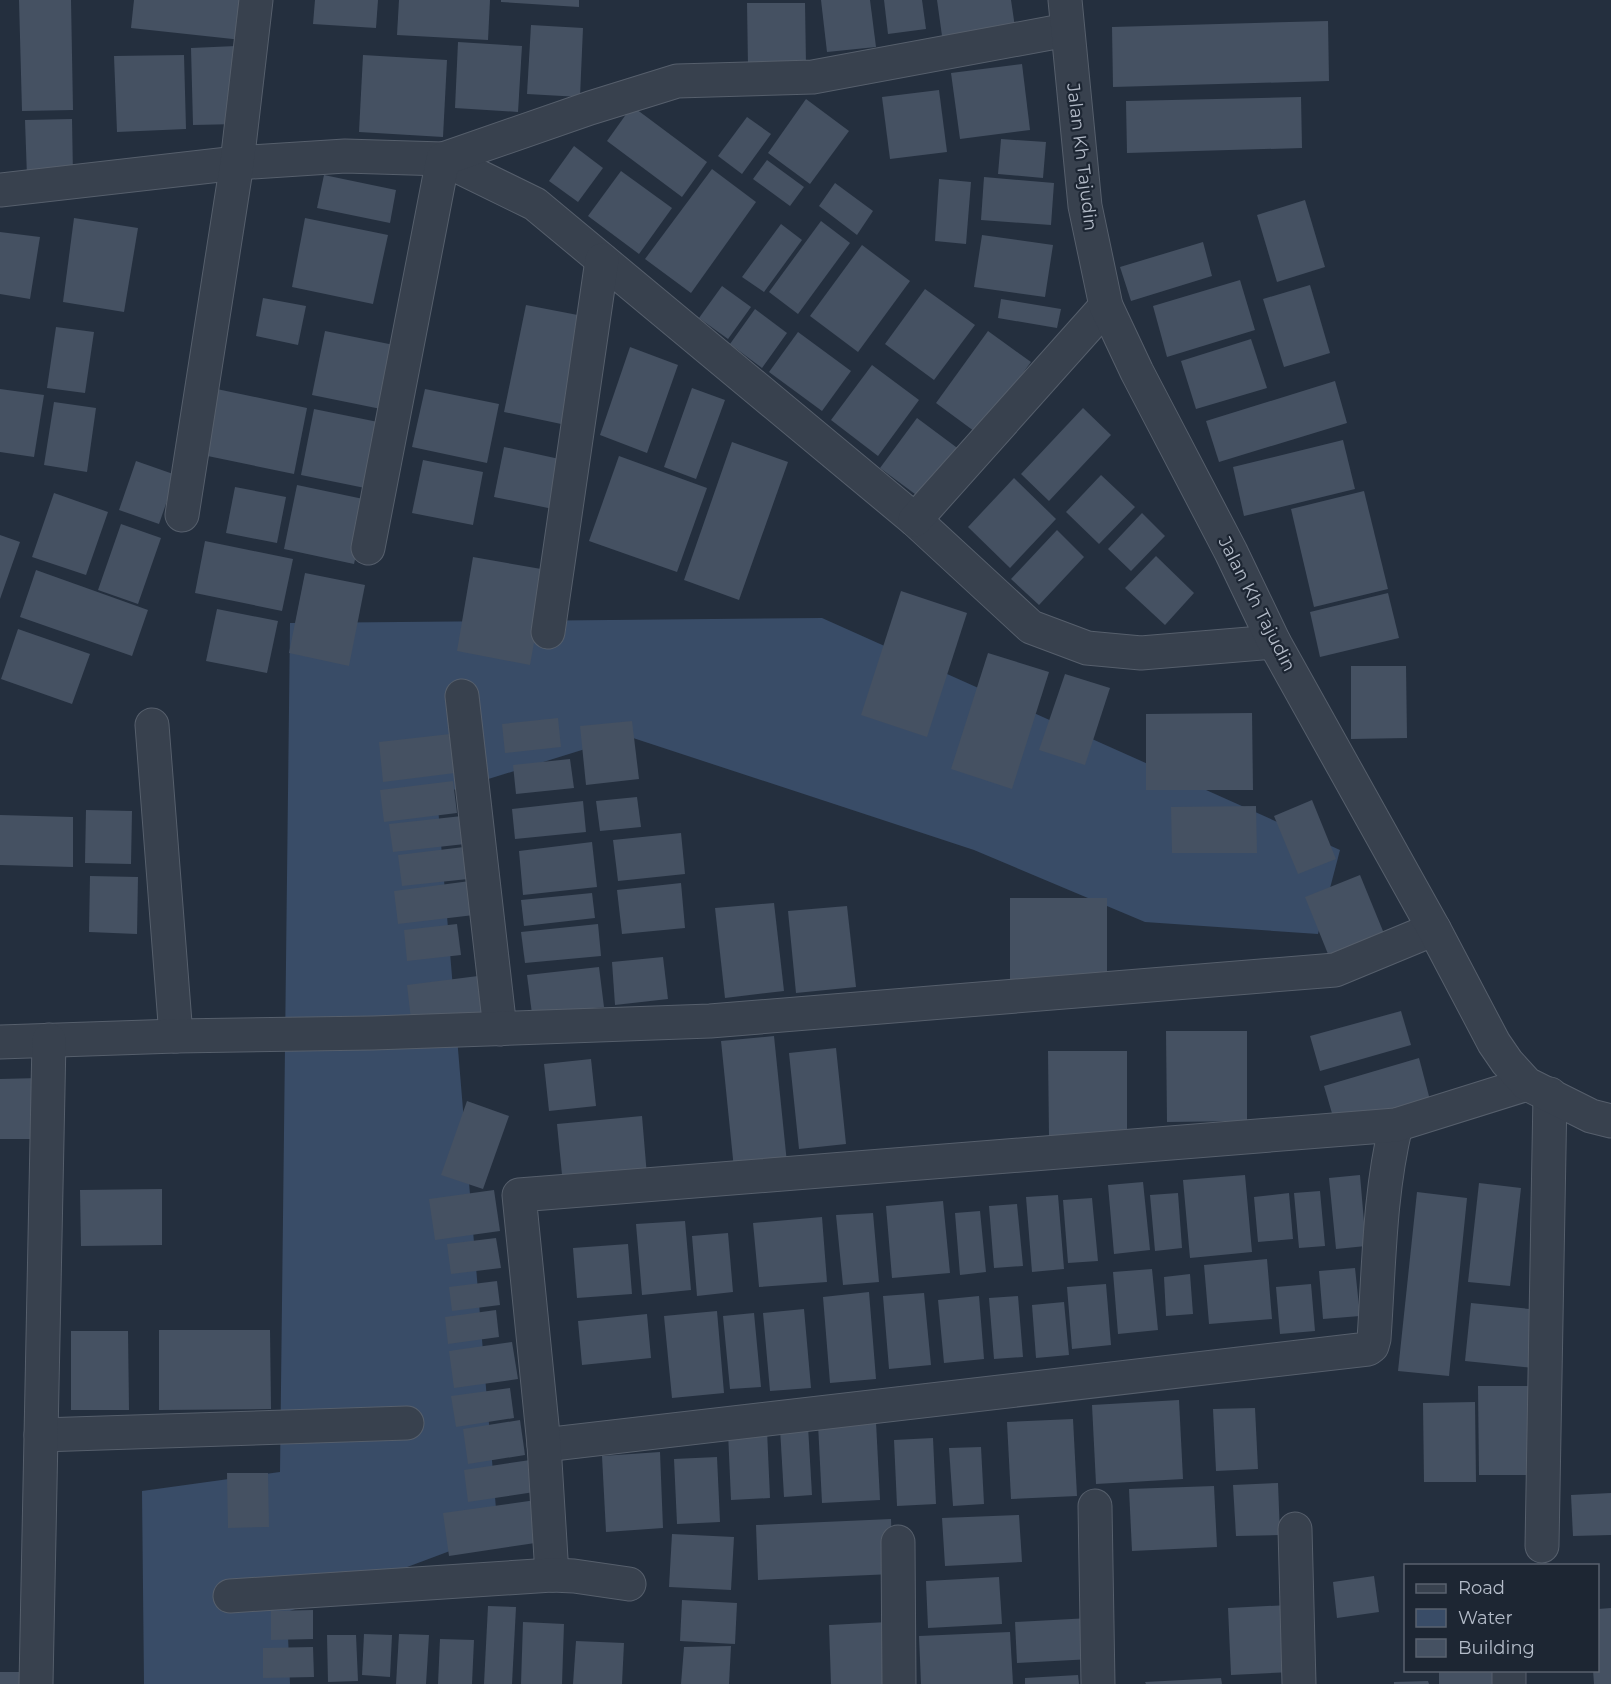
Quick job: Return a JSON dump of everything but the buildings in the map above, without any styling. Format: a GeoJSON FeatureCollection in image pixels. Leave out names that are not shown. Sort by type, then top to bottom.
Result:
{"type":"FeatureCollection","features":[{"type":"Feature","properties":{"kind":"street"},"geometry":{"type":"LineString","coordinates":[[182,515],[237,163],[256,0]]}},
{"type":"Feature","properties":{"kind":"street"},"geometry":{"type":"LineString","coordinates":[[0,190],[237,163],[345,156],[443,159],[590,108],[677,81],[813,77],[1066,15]]}},
{"type":"Feature","properties":{"kind":"street","name":"Jalan Kh Tajudin"},"geometry":{"type":"LineString","coordinates":[[1066,15],[1085,206],[1106,306],[1143,382],[1231,552],[1274,642],[1434,929],[1494,1042],[1507,1062],[1539,1089],[1591,1116],[1611,1121]]}},
{"type":"Feature","properties":{"kind":"street"},"geometry":{"type":"LineString","coordinates":[[443,159],[534,204],[915,520],[1031,627],[1087,648],[1141,653],[1274,642]]}},
{"type":"Feature","properties":{"kind":"street"},"geometry":{"type":"LineString","coordinates":[[368,548],[443,159]]}},
{"type":"Feature","properties":{"kind":"street"},"geometry":{"type":"LineString","coordinates":[[548,632],[602,260]]}},
{"type":"Feature","properties":{"kind":"street"},"geometry":{"type":"LineString","coordinates":[[915,520],[1106,306]]}},
{"type":"Feature","properties":{"kind":"street"},"geometry":{"type":"LineString","coordinates":[[462,696],[500,1029]]}},
{"type":"Feature","properties":{"kind":"street"},"geometry":{"type":"LineString","coordinates":[[152,726],[176,1036]]}},
{"type":"Feature","properties":{"kind":"street"},"geometry":{"type":"LineString","coordinates":[[0,1042],[710,1021],[1335,970],[1434,929]]}},
{"type":"Feature","properties":{"kind":"street"},"geometry":{"type":"LineString","coordinates":[[36,1684],[49,1040]]}},
{"type":"Feature","properties":{"kind":"street"},"geometry":{"type":"LineString","coordinates":[[552,1575],[544,1445],[519,1195],[1396,1125],[1539,1089],[1542,1545]]}},
{"type":"Feature","properties":{"kind":"street"},"geometry":{"type":"LineString","coordinates":[[544,1445],[1368,1349],[1372,1346],[1374,1339],[1383,1196],[1389,1153],[1396,1125]]}},
{"type":"Feature","properties":{"kind":"street"},"geometry":{"type":"LineString","coordinates":[[41,1435],[407,1423]]}},
{"type":"Feature","properties":{"kind":"street"},"geometry":{"type":"LineString","coordinates":[[1095,1506],[1098,1684]]}},
{"type":"Feature","properties":{"kind":"street"},"geometry":{"type":"LineString","coordinates":[[1295,1529],[1299,1684]]}},
{"type":"Feature","properties":{"kind":"street"},"geometry":{"type":"LineString","coordinates":[[898,1542],[899,1684]]}},
{"type":"Feature","properties":{"kind":"street"},"geometry":{"type":"LineString","coordinates":[[230,1596],[552,1575],[574,1575],[629,1584]]}},
{"type":"Feature","properties":{"kind":"water"},"geometry":{"type":"Polygon","coordinates":[[[822,618],[1340,850],[1318,934],[1145,922],[974,850],[627,736],[437,795],[498,1533],[287,1612],[290,1684],[144,1684],[142,1491],[280,1472],[290,623],[822,618]]]}}]}
